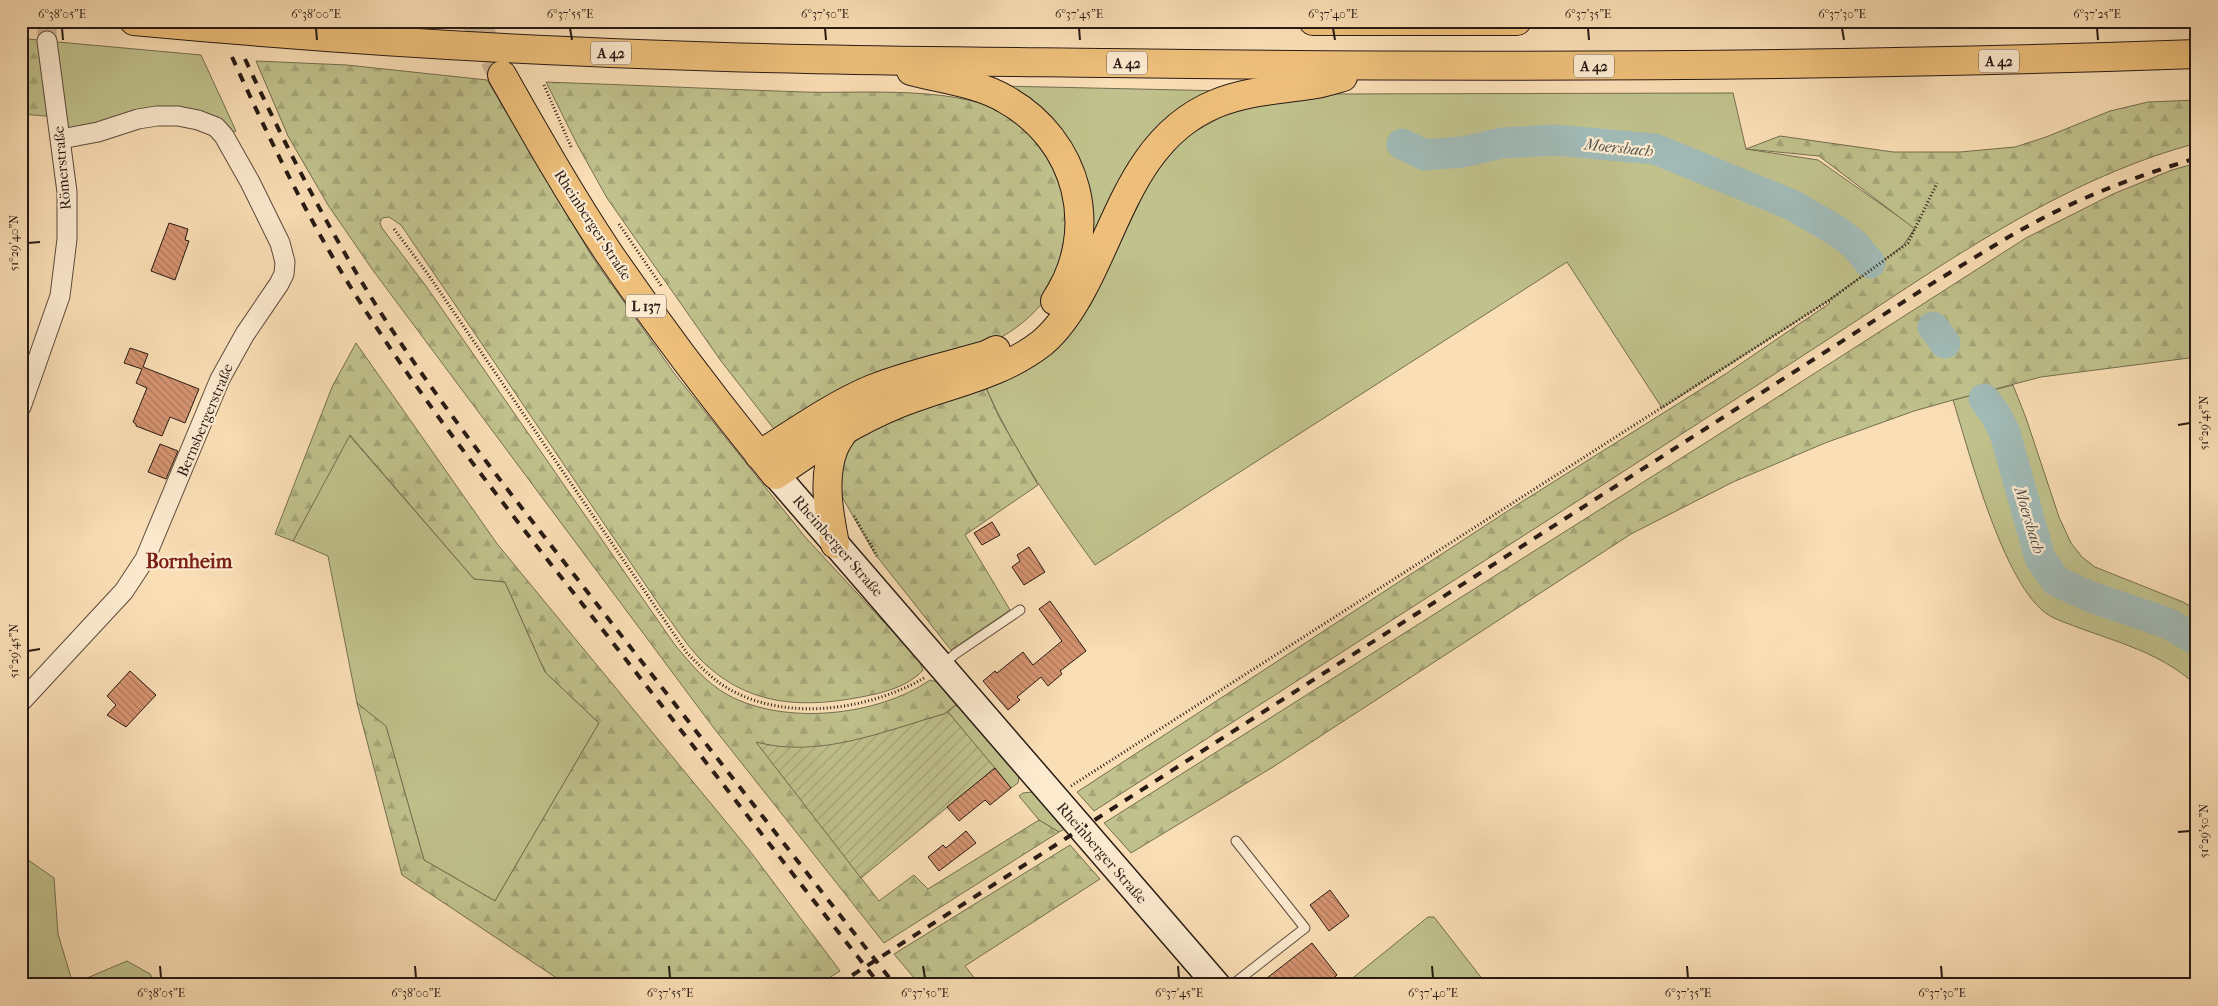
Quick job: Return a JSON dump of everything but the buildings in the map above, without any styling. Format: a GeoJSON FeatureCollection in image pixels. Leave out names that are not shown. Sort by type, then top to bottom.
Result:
{"type":"FeatureCollection","features":[{"type":"Feature","properties":{"kind":"main road","name":"A 42"},"geometry":{"type":"LineString","coordinates":[[134,21],[354,39],[590,52],[868,61],[1386,66],[1802,65],[2197,54]]}},
{"type":"Feature","properties":{"kind":"main road"},"geometry":{"type":"LineString","coordinates":[[1313,21],[1516,21]]}},
{"type":"Feature","properties":{"kind":"main road"},"geometry":{"type":"LineString","coordinates":[[768,465],[834,408],[870,390],[906,377],[986,355],[1012,343],[1048,312],[1062,290],[1072,268],[1078,243],[1078,197],[1072,176],[1047,131],[1029,114],[990,92],[868,61]]}},
{"type":"Feature","properties":{"kind":"main road"},"geometry":{"type":"LineString","coordinates":[[768,465],[902,402],[994,371],[1020,358],[1043,342],[1061,324],[1076,302],[1093,270],[1126,197],[1147,159],[1173,131],[1190,117],[1214,104],[1239,95],[1269,89],[1311,85],[1386,66]]}},
{"type":"Feature","properties":{"kind":"main road","name":"Rheinberger Straße"},"geometry":{"type":"LineString","coordinates":[[502,76],[608,250],[647,308],[768,465],[1217,985]]}},
{"type":"Feature","properties":{"kind":"main road"},"geometry":{"type":"LineString","coordinates":[[835,544],[828,491],[829,466],[834,448],[846,428]]}},
{"type":"Feature","properties":{"kind":"street","name":"Römerstraße"},"geometry":{"type":"LineString","coordinates":[[21,407],[60,296],[67,240],[66,192],[61,139],[47,41]]}},
{"type":"Feature","properties":{"kind":"street","name":"Bernsbergerstraße"},"geometry":{"type":"LineString","coordinates":[[21,702],[124,591],[145,559],[220,379],[245,334],[279,284],[284,274],[285,262],[280,243],[250,182],[224,136],[216,127],[198,120],[178,116],[157,116],[138,119],[98,132],[61,139]]}},
{"type":"Feature","properties":{"kind":"lane"},"geometry":{"type":"LineString","coordinates":[[941,667],[955,654],[1020,610]]}},
{"type":"Feature","properties":{"kind":"lane"},"geometry":{"type":"LineString","coordinates":[[1232,985],[1305,928],[1236,840]]}},
{"type":"Feature","properties":{"kind":"path"},"geometry":{"type":"LineString","coordinates":[[544,86],[576,156]]}},
{"type":"Feature","properties":{"kind":"path"},"geometry":{"type":"LineString","coordinates":[[1073,793],[1068,788],[1828,301],[1908,243],[1937,183]]}},
{"type":"Feature","properties":{"kind":"path"},"geometry":{"type":"LineString","coordinates":[[613,216],[663,288]]}},
{"type":"Feature","properties":{"kind":"path"},"geometry":{"type":"LineString","coordinates":[[394,229],[427,273],[687,653],[704,670],[724,686],[760,702],[780,707],[805,709],[861,702],[892,694],[923,679],[941,667]]}},
{"type":"Feature","properties":{"kind":"path"},"geometry":{"type":"LineString","coordinates":[[851,512],[880,560]]}},
{"type":"Feature","properties":{"kind":"green space"},"geometry":{"type":"Polygon","coordinates":[[[21,38],[47,41],[58,117],[21,114],[21,38]]]}},
{"type":"Feature","properties":{"kind":"green space"},"geometry":{"type":"Polygon","coordinates":[[[47,41],[201,55],[236,131],[224,136],[178,116],[61,139],[47,41]]]}},
{"type":"Feature","properties":{"kind":"green space"},"geometry":{"type":"Polygon","coordinates":[[[256,61],[347,65],[487,80],[593,258],[674,373],[806,538],[919,660],[923,670],[910,681],[886,691],[838,701],[816,703],[774,700],[735,686],[717,674],[699,658],[662,609],[401,225],[389,217],[382,218],[380,223],[382,228],[426,286],[675,645],[706,679],[728,695],[751,705],[776,711],[831,713],[858,709],[885,702],[909,692],[930,680],[937,682],[958,703],[944,714],[872,736],[833,745],[798,749],[757,743],[879,901],[914,875],[928,889],[1039,820],[1059,832],[884,943],[713,727],[372,269],[328,205],[288,136],[256,61]]]}},
{"type":"Feature","properties":{"kind":"green space"},"geometry":{"type":"Polygon","coordinates":[[[546,82],[803,92],[912,93],[941,95],[993,107],[1015,118],[1039,139],[1055,161],[1067,202],[1066,244],[1058,277],[1041,305],[1016,328],[1000,338],[782,429],[774,429],[721,361],[607,198],[546,82]]]}},
{"type":"Feature","properties":{"kind":"green space"},"geometry":{"type":"Polygon","coordinates":[[[1000,86],[1228,91],[1207,103],[1092,258],[1000,86]]]}},
{"type":"Feature","properties":{"kind":"green space"},"geometry":{"type":"Polygon","coordinates":[[[1733,93],[1746,149],[1818,160],[1915,228],[1903,246],[1828,301],[1662,408],[1567,262],[1095,565],[1022,457],[986,388],[1050,352],[1090,306],[1151,178],[1185,137],[1243,105],[1331,94],[1733,93]]]}},
{"type":"Feature","properties":{"kind":"green space"},"geometry":{"type":"Polygon","coordinates":[[[2197,100],[2197,143],[2115,171],[2038,208],[2000,229],[1927,274],[1578,501],[1094,811],[1077,792],[1523,501],[1727,373],[1830,303],[1828,301],[1903,246],[1915,229],[1819,156],[1746,149],[1780,136],[1893,152],[1960,152],[2015,147],[2046,137],[2110,111],[2148,102],[2197,100]]]}},
{"type":"Feature","properties":{"kind":"green space"},"geometry":{"type":"Polygon","coordinates":[[[2197,163],[2197,357],[2041,377],[1953,400],[1914,411],[1825,443],[1733,482],[1631,534],[1273,767],[1131,853],[1104,823],[2026,238],[2113,194],[2172,170],[2197,163]]]}},
{"type":"Feature","properties":{"kind":"green space"},"geometry":{"type":"Polygon","coordinates":[[[356,343],[498,545],[750,851],[840,971],[818,985],[567,985],[402,875],[357,703],[386,726],[424,860],[495,901],[599,723],[545,672],[505,582],[474,579],[350,435],[293,541],[275,534],[332,387],[356,343]]]}},
{"type":"Feature","properties":{"kind":"green space"},"geometry":{"type":"Polygon","coordinates":[[[2013,385],[2059,517],[2071,543],[2082,557],[2095,567],[2183,602],[2197,610],[2197,686],[2165,662],[2147,653],[2054,618],[2037,605],[2020,582],[2005,553],[1979,486],[1953,400],[2013,385]]]}},
{"type":"Feature","properties":{"kind":"green space"},"geometry":{"type":"Polygon","coordinates":[[[986,388],[999,417],[1038,485],[965,535],[1010,610],[951,650],[875,554],[841,495],[839,474],[851,445],[875,425],[986,388]]]}},
{"type":"Feature","properties":{"kind":"green space"},"geometry":{"type":"Polygon","coordinates":[[[349,435],[474,579],[505,582],[545,672],[599,723],[495,901],[424,860],[386,727],[357,703],[328,556],[293,541],[349,435]]]}},
{"type":"Feature","properties":{"kind":"green space"},"geometry":{"type":"Polygon","coordinates":[[[958,703],[1017,771],[1019,776],[1018,783],[1011,788],[948,712],[958,703]]]}},
{"type":"Feature","properties":{"kind":"green space"},"geometry":{"type":"Polygon","coordinates":[[[948,712],[995,768],[861,878],[756,742],[780,746],[804,747],[827,745],[875,735],[948,712]]]}},
{"type":"Feature","properties":{"kind":"green space"},"geometry":{"type":"Polygon","coordinates":[[[1032,792],[1065,829],[1059,832],[1039,820],[1019,796],[1023,793],[1032,792]]]}},
{"type":"Feature","properties":{"kind":"green space"},"geometry":{"type":"Polygon","coordinates":[[[1070,845],[1100,879],[965,966],[980,985],[920,985],[894,954],[1070,845]]]}},
{"type":"Feature","properties":{"kind":"green space"},"geometry":{"type":"Polygon","coordinates":[[[21,855],[54,878],[58,934],[73,984],[127,961],[150,974],[157,985],[21,985],[21,855]]]}},
{"type":"Feature","properties":{"kind":"green space"},"geometry":{"type":"Polygon","coordinates":[[[1428,917],[1434,917],[1487,985],[1344,985],[1428,917]]]}},
{"type":"Feature","properties":{"kind":"waterway","name":"Moersbach"},"geometry":{"type":"LineString","coordinates":[[1402,144],[1425,155],[1462,152],[1502,143],[1554,140],[1655,149],[1792,205],[1837,231],[1854,244],[1870,263]]}},
{"type":"Feature","properties":{"kind":"waterway","name":"Moersbach"},"geometry":{"type":"LineString","coordinates":[[1933,327],[1945,343]]}},
{"type":"Feature","properties":{"kind":"waterway","name":"Moersbach"},"geometry":{"type":"LineString","coordinates":[[1984,399],[1996,415],[2005,433],[2040,558],[2056,581],[2091,597],[2167,623],[2197,640]]}},
{"type":"Feature","properties":{"kind":"tunnel"},"geometry":{"type":"LineString","coordinates":[[47,21],[47,41]]}},
{"type":"Feature","properties":{"kind":"tunnel"},"geometry":{"type":"LineString","coordinates":[[475,21],[502,75]]}},
{"type":"Feature","properties":{"kind":"railway"},"geometry":{"type":"LineString","coordinates":[[232,57],[279,158],[332,256],[399,361],[488,484],[880,985]]}},
{"type":"Feature","properties":{"kind":"railway"},"geometry":{"type":"LineString","coordinates":[[245,59],[292,155],[342,249],[379,310],[435,392],[525,512],[895,985]]}},
{"type":"Feature","properties":{"kind":"railway"},"geometry":{"type":"LineString","coordinates":[[837,985],[1988,249],[2041,219],[2098,192],[2137,177],[2197,158]]}},
{"type":"Feature","properties":{"kind":"district","name":"Bornheim"},"geometry":{"type":"Point","coordinates":[189,561]}}]}
